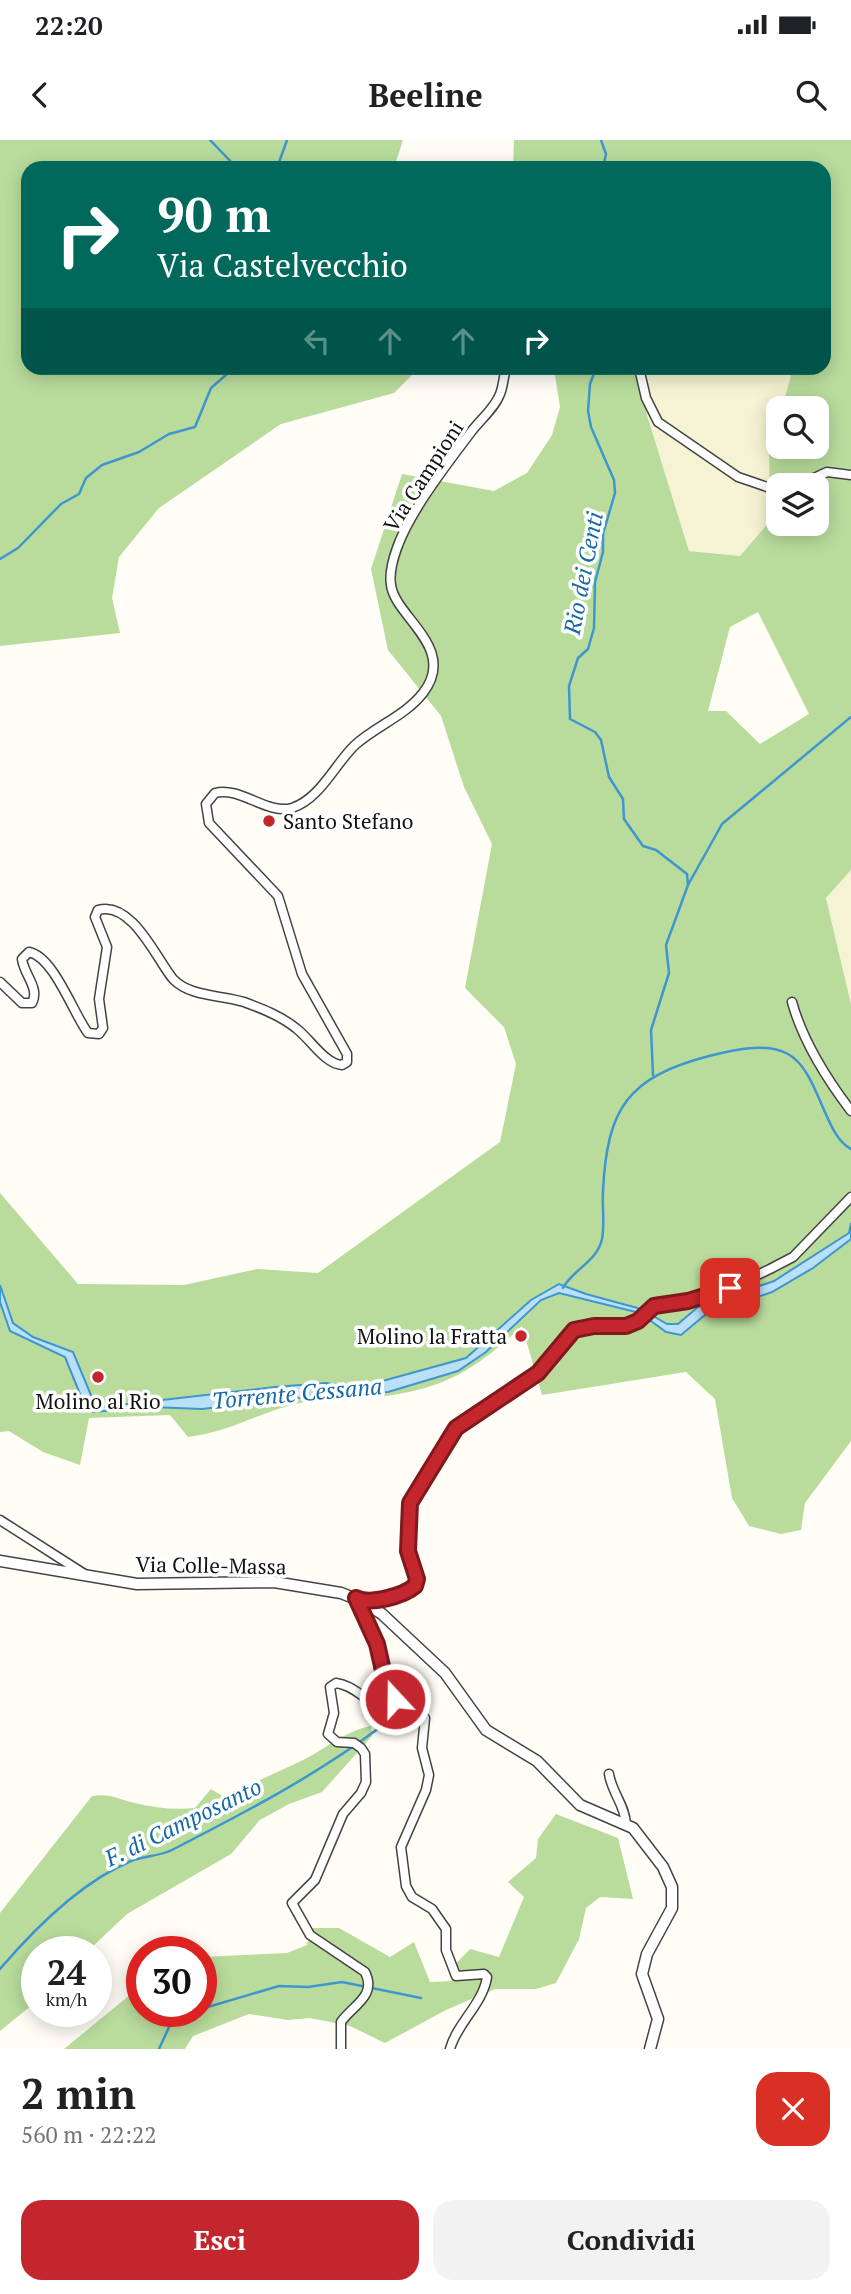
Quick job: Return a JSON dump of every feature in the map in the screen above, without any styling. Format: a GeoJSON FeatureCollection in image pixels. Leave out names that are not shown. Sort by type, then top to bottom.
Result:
{"type":"FeatureCollection","features":[{"type":"Feature","properties":{"kind":"street","name":"Via Campioni"},"geometry":{"type":"LineString","coordinates":[[0,982],[22,1003],[32,1003],[35,996],[33,985],[22,959],[25,954],[35,953],[47,963],[88,1033],[99,1034],[103,1028],[99,999],[107,947],[95,916],[98,911],[106,909],[142,931],[172,977],[184,987],[271,1013],[299,1030],[331,1061],[342,1065],[347,1062],[347,1054],[302,974],[278,896],[209,823],[206,804],[220,792],[279,807],[296,806],[321,785],[354,746],[402,713],[426,690],[430,680],[432,656],[418,625],[392,590],[391,572],[396,552],[420,506],[498,399],[504,375]]}},
{"type":"Feature","properties":{"kind":"street"},"geometry":{"type":"LineString","coordinates":[[641,375],[646,398],[658,422],[738,477],[766,487]]}},
{"type":"Feature","properties":{"kind":"street"},"geometry":{"type":"LineString","coordinates":[[825,473],[851,475]]}},
{"type":"Feature","properties":{"kind":"street"},"geometry":{"type":"LineString","coordinates":[[792,1002],[801,1030],[837,1093],[851,1111]]}},
{"type":"Feature","properties":{"kind":"street"},"geometry":{"type":"LineString","coordinates":[[450,2049],[458,2027],[482,1992],[487,1977],[456,1976],[446,1950],[446,1929],[432,1909],[412,1897],[406,1886],[401,1847],[426,1790],[429,1775],[422,1748],[425,1718],[395,1695],[384,1675],[377,1644],[360,1600],[402,1593],[415,1586],[417,1579],[408,1551],[410,1503],[453,1430],[538,1373],[574,1330],[594,1326],[619,1328],[638,1321],[650,1309],[730,1288],[778,1266],[800,1250],[851,1196]]}},
{"type":"Feature","properties":{"kind":"street"},"geometry":{"type":"LineString","coordinates":[[0,1520],[87,1576]]}},
{"type":"Feature","properties":{"kind":"street","name":"Via Colle-Massa"},"geometry":{"type":"LineString","coordinates":[[0,1561],[159,1585],[274,1582],[360,1600],[397,1625],[445,1673],[480,1723],[494,1736],[537,1761],[580,1805],[626,1824],[645,1842],[663,1867],[672,1887],[669,1919],[647,1954],[642,1974],[658,2018],[650,2049]]}},
{"type":"Feature","properties":{"kind":"street"},"geometry":{"type":"LineString","coordinates":[[341,2049],[341,2022],[362,2002],[369,1989],[369,1980],[365,1972],[331,1952],[310,1935],[292,1903],[314,1880],[343,1814],[361,1793],[366,1782],[365,1754],[361,1748],[354,1743],[337,1742],[328,1734],[334,1713],[330,1687],[336,1683],[352,1686],[367,1699],[380,1704],[389,1703],[395,1695]]}},
{"type":"Feature","properties":{"kind":"street"},"geometry":{"type":"LineString","coordinates":[[610,1774],[611,1790],[624,1808],[626,1824]]}},
{"type":"Feature","properties":{"kind":"shaded area"},"geometry":{"type":"Polygon","coordinates":[[[642,375],[791,375],[785,396],[766,396],[766,459],[769,459],[769,473],[766,473],[766,526],[740,556],[689,551],[647,415],[642,375]]]}},
{"type":"Feature","properties":{"kind":"shaded area"},"geometry":{"type":"Polygon","coordinates":[[[851,870],[851,1003],[826,897],[851,870]]]}},
{"type":"Feature","properties":{"kind":"green space"},"geometry":{"type":"Polygon","coordinates":[[[0,140],[403,140],[396,161],[21,161],[21,375],[412,375],[394,393],[281,424],[159,508],[119,557],[112,598],[120,633],[0,646],[0,140]]]}},
{"type":"Feature","properties":{"kind":"green space"},"geometry":{"type":"Polygon","coordinates":[[[514,140],[851,140],[851,870],[826,898],[851,1004],[851,1441],[805,1503],[801,1530],[781,1534],[749,1526],[732,1498],[715,1399],[686,1372],[542,1395],[522,1326],[481,1361],[462,1373],[424,1389],[402,1394],[291,1405],[220,1430],[188,1437],[170,1415],[89,1418],[80,1465],[43,1452],[9,1431],[0,1432],[0,1193],[78,1284],[184,1285],[257,1269],[318,1273],[500,1142],[516,1064],[504,1027],[465,988],[492,844],[464,787],[441,716],[388,650],[371,569],[402,474],[494,491],[527,473],[552,435],[560,407],[555,375],[642,375],[647,415],[689,551],[740,556],[766,526],[766,536],[829,536],[829,473],[769,473],[769,459],[829,459],[829,396],[785,396],[791,375],[831,375],[831,161],[513,161],[514,140]],[[758,612],[730,627],[708,711],[726,711],[760,744],[809,714],[758,612]]]}},
{"type":"Feature","properties":{"kind":"green space"},"geometry":{"type":"Polygon","coordinates":[[[371,1726],[372,1736],[322,1792],[289,1804],[260,1820],[231,1854],[127,1914],[104,1936],[21,1936],[21,2014],[0,2031],[0,1913],[92,1796],[109,1796],[172,1809],[195,1808],[211,1789],[229,1800],[257,1782],[362,1728],[371,1726]]]}},
{"type":"Feature","properties":{"kind":"green space"},"geometry":{"type":"Polygon","coordinates":[[[556,1814],[618,1838],[633,1899],[600,1897],[586,1908],[579,1939],[556,1983],[536,1989],[495,1989],[446,2010],[385,2043],[350,2026],[310,2018],[288,2020],[249,2014],[217,2027],[217,1956],[287,1953],[307,1945],[312,1928],[339,1928],[390,1957],[414,1942],[430,1982],[453,1981],[450,1970],[470,1949],[499,1957],[524,1897],[508,1882],[536,1858],[538,1839],[556,1814]]]}},
{"type":"Feature","properties":{"kind":"green space"},"geometry":{"type":"Polygon","coordinates":[[[126,1998],[126,2027],[216,2027],[193,2036],[185,2049],[64,2049],[91,2027],[112,2027],[112,2010],[126,1998]]]}},
{"type":"Feature","properties":{"kind":"water","name":"Torrente Cessana"},"geometry":{"type":"Polygon","coordinates":[[[851,1223],[851,1239],[813,1268],[772,1292],[705,1315],[681,1335],[666,1332],[640,1313],[559,1293],[541,1300],[486,1352],[458,1371],[388,1392],[315,1396],[202,1409],[150,1407],[93,1412],[82,1399],[65,1357],[10,1331],[0,1302],[0,1285],[13,1323],[33,1337],[73,1352],[95,1405],[101,1407],[326,1383],[357,1388],[466,1358],[531,1300],[559,1284],[641,1309],[667,1324],[678,1324],[698,1307],[774,1281],[849,1233],[851,1223]]]}},
{"type":"Feature","properties":{"kind":"waterway"},"geometry":{"type":"LineString","coordinates":[[210,140],[230,161]]}},
{"type":"Feature","properties":{"kind":"waterway"},"geometry":{"type":"LineString","coordinates":[[280,161],[287,140]]}},
{"type":"Feature","properties":{"kind":"waterway","name":"Rio dei Centi"},"geometry":{"type":"LineString","coordinates":[[601,140],[606,154],[604,161]]}},
{"type":"Feature","properties":{"kind":"waterway"},"geometry":{"type":"LineString","coordinates":[[0,559],[18,548],[61,504],[79,494],[86,478],[102,465],[139,452],[169,434],[195,427],[211,388],[226,375]]}},
{"type":"Feature","properties":{"kind":"waterway","name":"Rio dei Centi"},"geometry":{"type":"LineString","coordinates":[[593,375],[588,411],[591,427],[614,480],[615,493],[603,534],[603,552],[595,582],[594,628],[588,649],[578,658],[569,686],[570,719],[595,732],[601,740],[609,777],[623,799],[624,819],[643,846],[656,850],[687,874],[688,885],[666,945],[669,973],[651,1030],[653,1075]]}},
{"type":"Feature","properties":{"kind":"waterway"},"geometry":{"type":"LineString","coordinates":[[688,885],[722,824],[851,717]]}},
{"type":"Feature","properties":{"kind":"waterway"},"geometry":{"type":"LineString","coordinates":[[563,1288],[595,1254],[602,1239],[605,1162],[617,1117],[627,1100],[659,1074],[681,1064],[728,1051],[749,1048],[779,1050],[798,1062],[807,1074],[834,1131],[851,1149]]}},
{"type":"Feature","properties":{"kind":"waterway","name":"F. di Camposanto"},"geometry":{"type":"LineString","coordinates":[[0,1969],[60,1907],[94,1881],[131,1861],[172,1850],[226,1822],[304,1778],[379,1728],[394,1723]]}},
{"type":"Feature","properties":{"kind":"waterway"},"geometry":{"type":"LineString","coordinates":[[217,2004],[279,1986],[308,1987],[342,1982],[421,1998]]}},
{"type":"Feature","properties":{"kind":"waterway"},"geometry":{"type":"LineString","coordinates":[[159,2049],[169,2027]]}},
{"type":"Feature","properties":{"kind":"place","name":"Santo Stefano"},"geometry":{"type":"Point","coordinates":[269,821]}},
{"type":"Feature","properties":{"kind":"place","name":"Molino la Fratta"},"geometry":{"type":"Point","coordinates":[521,1336]}},
{"type":"Feature","properties":{"kind":"place","name":"Molino al Rio"},"geometry":{"type":"Point","coordinates":[98,1377]}},
{"type":"Feature","properties":{"kind":"route"},"geometry":{"type":"LineString","coordinates":[[395,1699],[384,1675],[377,1644],[356,1598],[364,1602],[409,1591],[415,1586],[417,1579],[408,1551],[408,1511],[418,1488],[453,1430],[478,1416],[485,1407],[538,1373],[574,1330],[601,1325],[619,1328],[638,1321],[654,1306],[688,1301],[697,1296],[730,1288]]}}]}
